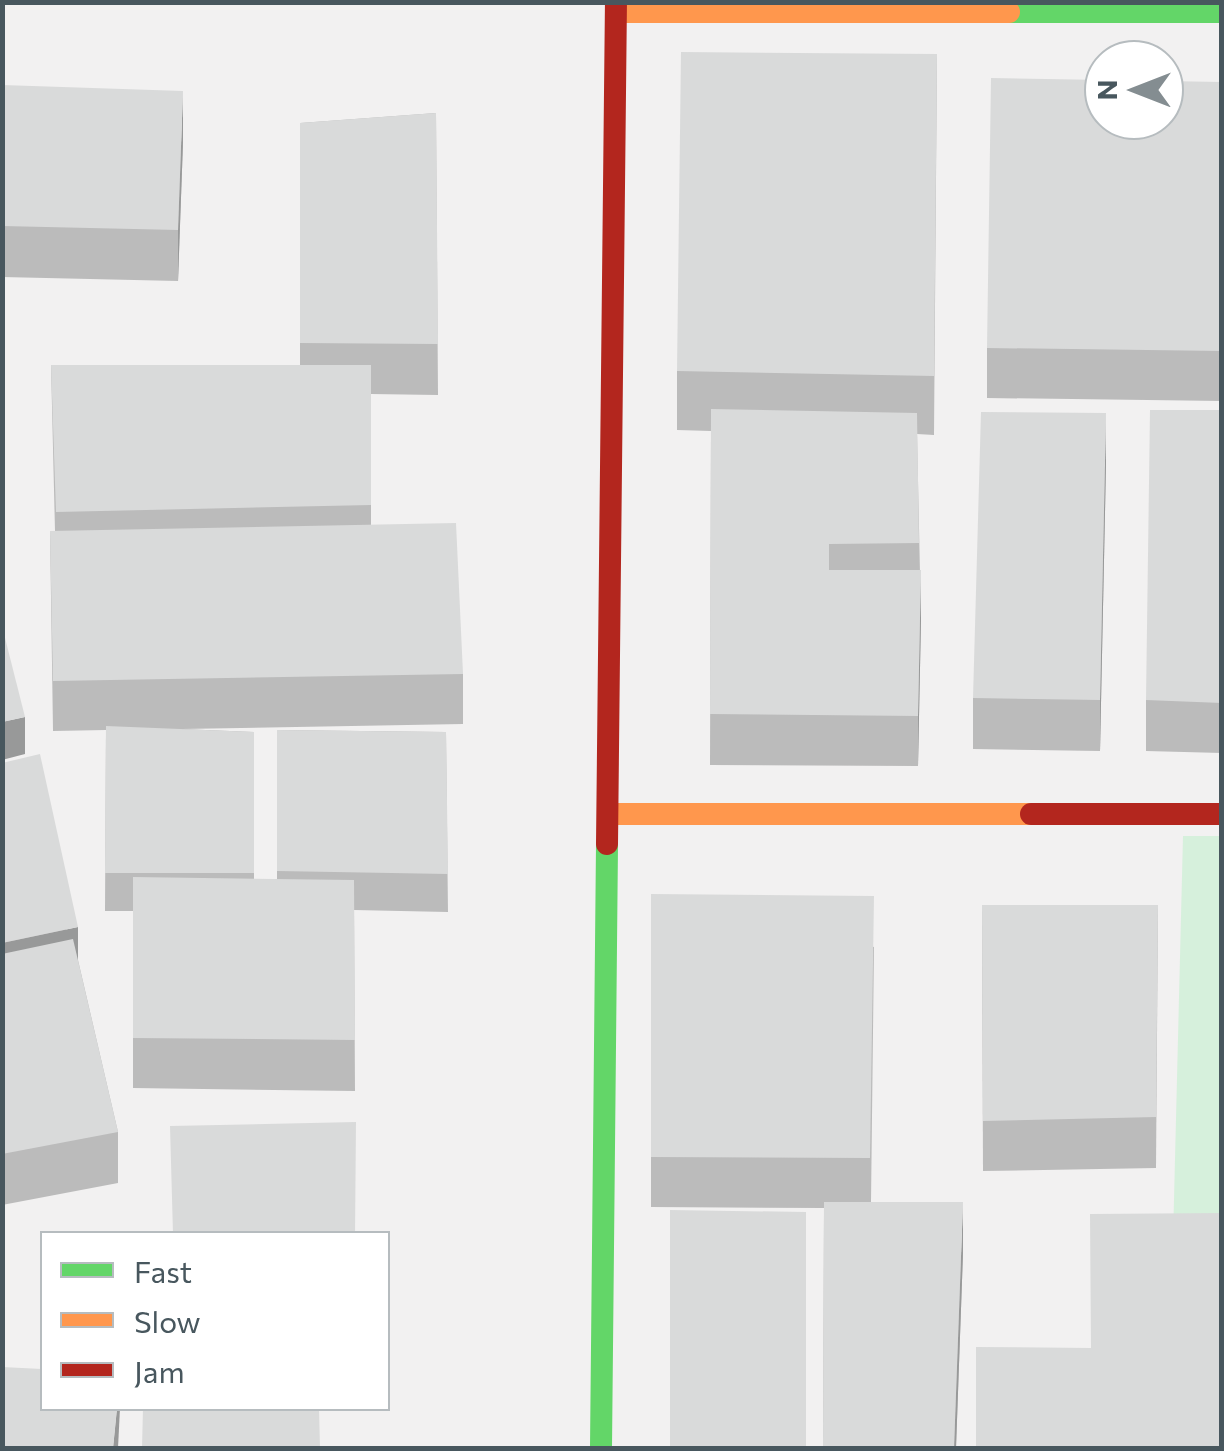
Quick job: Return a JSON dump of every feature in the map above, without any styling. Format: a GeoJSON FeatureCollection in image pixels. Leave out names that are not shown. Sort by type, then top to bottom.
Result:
{"type":"FeatureCollection","features":[{"type":"Feature","properties":{"kind":"street"},"geometry":{"type":"LineString","coordinates":[[601,1448],[616,7],[1222,12]]}},
{"type":"Feature","properties":{"kind":"street"},"geometry":{"type":"LineString","coordinates":[[608,814],[1222,814]]}},
{"type":"Feature","properties":{"kind":"green space"},"geometry":{"type":"Polygon","coordinates":[[[1183,836],[1221,836],[1221,1241],[1173,1240],[1183,836]]]}},
{"type":"Feature","properties":{"kind":"building"},"geometry":{"type":"Polygon","coordinates":[[[681,52],[937,54],[934,376],[677,371],[681,52]]]}},
{"type":"Feature","properties":{"kind":"building"},"geometry":{"type":"Polygon","coordinates":[[[991,78],[1084,80],[1084,140],[1184,140],[1184,81],[1222,82],[1222,351],[987,348],[991,78]]]}},
{"type":"Feature","properties":{"kind":"building"},"geometry":{"type":"Polygon","coordinates":[[[2,85],[183,91],[178,230],[2,226],[2,85]]]}},
{"type":"Feature","properties":{"kind":"building"},"geometry":{"type":"Polygon","coordinates":[[[436,113],[438,344],[300,343],[300,123],[436,113]]]}},
{"type":"Feature","properties":{"kind":"building"},"geometry":{"type":"Polygon","coordinates":[[[51,365],[371,365],[371,505],[56,512],[51,365]]]}},
{"type":"Feature","properties":{"kind":"building"},"geometry":{"type":"Polygon","coordinates":[[[711,409],[917,413],[919,543],[829,544],[829,570],[921,570],[918,716],[710,714],[711,409]]]}},
{"type":"Feature","properties":{"kind":"building"},"geometry":{"type":"Polygon","coordinates":[[[1150,410],[1222,410],[1222,703],[1146,700],[1150,410]]]}},
{"type":"Feature","properties":{"kind":"building"},"geometry":{"type":"Polygon","coordinates":[[[981,412],[1106,413],[1100,700],[973,698],[981,412]]]}},
{"type":"Feature","properties":{"kind":"building"},"geometry":{"type":"Polygon","coordinates":[[[456,523],[463,674],[53,681],[50,531],[456,523]]]}},
{"type":"Feature","properties":{"kind":"building"},"geometry":{"type":"Polygon","coordinates":[[[2,626],[25,717],[2,722],[2,626]]]}},
{"type":"Feature","properties":{"kind":"building"},"geometry":{"type":"Polygon","coordinates":[[[106,726],[254,732],[254,873],[105,873],[106,726]]]}},
{"type":"Feature","properties":{"kind":"building"},"geometry":{"type":"Polygon","coordinates":[[[277,730],[446,732],[448,874],[277,871],[277,730]]]}},
{"type":"Feature","properties":{"kind":"building"},"geometry":{"type":"Polygon","coordinates":[[[40,754],[78,927],[2,943],[2,763],[40,754]]]}},
{"type":"Feature","properties":{"kind":"building"},"geometry":{"type":"Polygon","coordinates":[[[133,877],[354,880],[355,1040],[133,1038],[133,877]]]}},
{"type":"Feature","properties":{"kind":"building"},"geometry":{"type":"Polygon","coordinates":[[[651,894],[874,896],[870,1158],[651,1157],[651,894]]]}},
{"type":"Feature","properties":{"kind":"building"},"geometry":{"type":"Polygon","coordinates":[[[982,905],[1158,905],[1156,1117],[983,1121],[982,905]]]}},
{"type":"Feature","properties":{"kind":"building"},"geometry":{"type":"Polygon","coordinates":[[[73,939],[118,1132],[2,1154],[2,954],[73,939]]]}},
{"type":"Feature","properties":{"kind":"building"},"geometry":{"type":"Polygon","coordinates":[[[356,1122],[355,1231],[173,1231],[170,1126],[356,1122]]]}},
{"type":"Feature","properties":{"kind":"building"},"geometry":{"type":"Polygon","coordinates":[[[824,1202],[963,1202],[954,1448],[823,1448],[824,1202]]]}},
{"type":"Feature","properties":{"kind":"building"},"geometry":{"type":"Polygon","coordinates":[[[670,1210],[806,1212],[806,1448],[670,1448],[670,1210]]]}},
{"type":"Feature","properties":{"kind":"building"},"geometry":{"type":"Polygon","coordinates":[[[1222,1213],[1222,1448],[976,1448],[976,1347],[1091,1348],[1090,1214],[1222,1213]]]}},
{"type":"Feature","properties":{"kind":"building"},"geometry":{"type":"Polygon","coordinates":[[[2,1367],[40,1369],[40,1411],[117,1411],[113,1448],[2,1448],[2,1367]]]}},
{"type":"Feature","properties":{"kind":"building"},"geometry":{"type":"Polygon","coordinates":[[[143,1411],[319,1411],[320,1448],[142,1448],[143,1411]]]}},
{"type":"Feature","properties":{"kind":"traffic: fast"},"geometry":{"type":"LineString","coordinates":[[1009,12],[1222,12]]}},
{"type":"Feature","properties":{"kind":"traffic: fast"},"geometry":{"type":"LineString","coordinates":[[601,1448],[607,844]]}},
{"type":"Feature","properties":{"kind":"traffic: slow"},"geometry":{"type":"LineString","coordinates":[[616,12],[1009,12]]}},
{"type":"Feature","properties":{"kind":"traffic: slow"},"geometry":{"type":"LineString","coordinates":[[608,814],[1031,814]]}},
{"type":"Feature","properties":{"kind":"traffic: jam"},"geometry":{"type":"LineString","coordinates":[[607,844],[616,2]]}},
{"type":"Feature","properties":{"kind":"traffic: jam"},"geometry":{"type":"LineString","coordinates":[[1031,814],[1222,814]]}}]}
